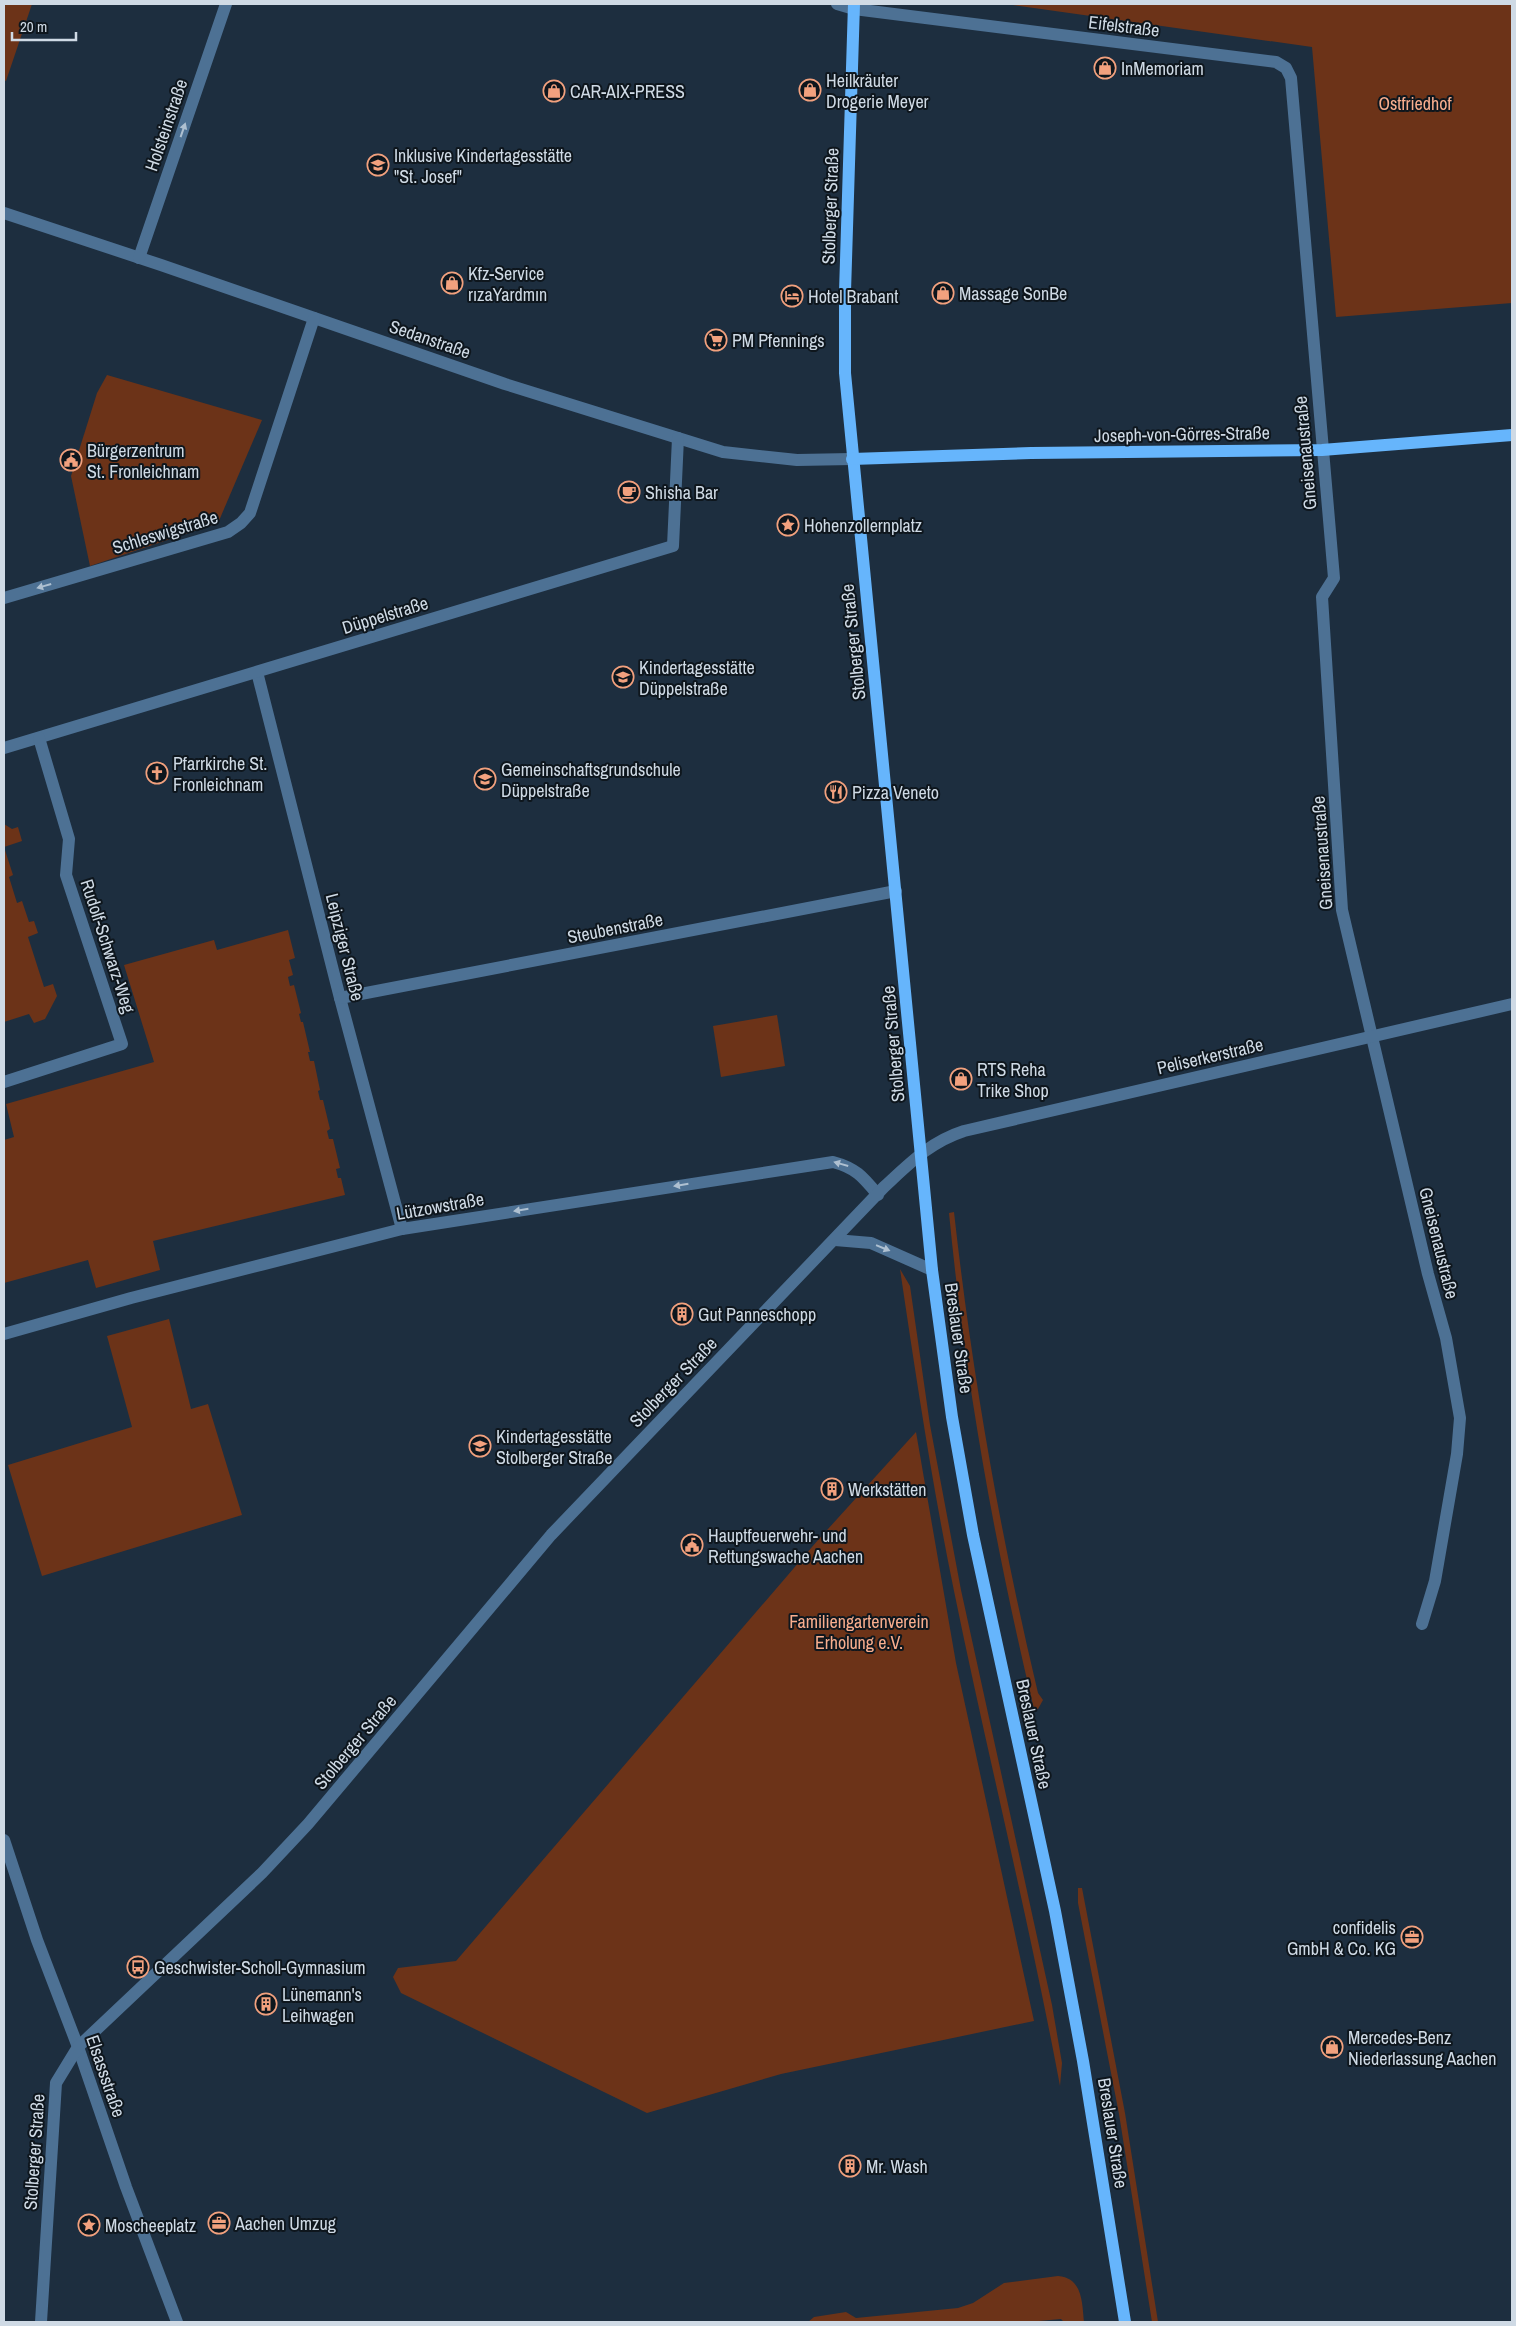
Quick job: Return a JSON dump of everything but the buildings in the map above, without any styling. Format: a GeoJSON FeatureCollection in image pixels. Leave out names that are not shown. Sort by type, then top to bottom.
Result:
{"type":"FeatureCollection","features":[{"type":"Feature","properties":{"kind":"main road","name":"Stolberger Straße"},"geometry":{"type":"LineString","coordinates":[[854,6],[845,311],[845,373],[921,1152]]}},
{"type":"Feature","properties":{"kind":"main road","name":"Joseph-von-Görres-Straße"},"geometry":{"type":"LineString","coordinates":[[852,459],[1031,453],[1322,450],[1512,435]]}},
{"type":"Feature","properties":{"kind":"main road","name":"Breslauer Straße"},"geometry":{"type":"LineString","coordinates":[[921,1152],[932,1270],[952,1417],[973,1535],[1055,1911],[1083,2061],[1125,2322]]}},
{"type":"Feature","properties":{"kind":"street","name":"Holsteinstraße"},"geometry":{"type":"LineString","coordinates":[[139,258],[226,4]]}},
{"type":"Feature","properties":{"kind":"street","name":"Eifelstraße"},"geometry":{"type":"LineString","coordinates":[[837,4],[1276,62],[1286,68]]}},
{"type":"Feature","properties":{"kind":"street","name":"Gneisenaustraße"},"geometry":{"type":"LineString","coordinates":[[1286,68],[1291,78],[1334,578],[1322,597],[1342,910],[1371,1036],[1446,1338],[1460,1418],[1457,1454],[1435,1581],[1422,1624]]}},
{"type":"Feature","properties":{"kind":"street","name":"Sedanstraße"},"geometry":{"type":"LineString","coordinates":[[4,214],[139,258],[505,384],[723,452],[797,460],[852,459]]}},
{"type":"Feature","properties":{"kind":"street","name":"Schleswigstraße"},"geometry":{"type":"LineString","coordinates":[[4,598],[228,532],[241,523],[250,512],[314,318]]}},
{"type":"Feature","properties":{"kind":"street","name":"Düppelstraße"},"geometry":{"type":"LineString","coordinates":[[4,748],[673,546],[678,438]]}},
{"type":"Feature","properties":{"kind":"street","name":"Leipziger Straße"},"geometry":{"type":"LineString","coordinates":[[257,672],[340,998],[402,1229]]}},
{"type":"Feature","properties":{"kind":"street","name":"Rudolf-Schwarz-Weg"},"geometry":{"type":"LineString","coordinates":[[4,1082],[122,1044],[66,875],[69,838],[39,738]]}},
{"type":"Feature","properties":{"kind":"street","name":"Steubenstraße"},"geometry":{"type":"LineString","coordinates":[[340,998],[896,891]]}},
{"type":"Feature","properties":{"kind":"street","name":"Peliserkerstraße"},"geometry":{"type":"LineString","coordinates":[[921,1152],[964,1131],[1512,1004]]}},
{"type":"Feature","properties":{"kind":"street","name":"Stolberger Straße"},"geometry":{"type":"LineString","coordinates":[[41,2322],[56,2082],[78,2047],[262,1873],[308,1824],[551,1535],[878,1194],[921,1152]]}},
{"type":"Feature","properties":{"kind":"street","name":"Lützowstraße"},"geometry":{"type":"LineString","coordinates":[[4,1334],[131,1298],[402,1229],[833,1162],[849,1166],[861,1175],[878,1194]]}},
{"type":"Feature","properties":{"kind":"street"},"geometry":{"type":"LineString","coordinates":[[835,1240],[871,1243],[932,1270]]}},
{"type":"Feature","properties":{"kind":"street","name":"Elsassstraße"},"geometry":{"type":"LineString","coordinates":[[4,1840],[37,1940],[78,2047],[126,2187],[177,2322]]}},
{"type":"Feature","properties":{"kind":"green space"},"geometry":{"type":"Polygon","coordinates":[[[4,4],[32,4],[6,81],[4,80],[4,4]]]}},
{"type":"Feature","properties":{"kind":"green space","name":"Ostfriedhof"},"geometry":{"type":"Polygon","coordinates":[[[1006,4],[1512,4],[1512,303],[1336,317],[1312,47],[1006,4]]]}},
{"type":"Feature","properties":{"kind":"green space"},"geometry":{"type":"Polygon","coordinates":[[[107,375],[262,420],[218,523],[90,566],[71,476],[97,393],[107,375]]]}},
{"type":"Feature","properties":{"kind":"green space"},"geometry":{"type":"Polygon","coordinates":[[[4,824],[12,829],[18,827],[22,841],[4,847],[4,824]]]}},
{"type":"Feature","properties":{"kind":"green space"},"geometry":{"type":"Polygon","coordinates":[[[4,847],[13,875],[9,877],[17,903],[22,901],[29,922],[34,921],[38,933],[28,937],[44,987],[53,984],[57,996],[45,1019],[34,1023],[29,1014],[4,1022],[4,847]]]}},
{"type":"Feature","properties":{"kind":"green space"},"geometry":{"type":"Polygon","coordinates":[[[288,930],[295,958],[289,960],[293,975],[288,977],[290,986],[294,985],[301,1013],[299,1014],[301,1022],[303,1022],[310,1052],[308,1052],[310,1061],[314,1061],[320,1090],[318,1091],[320,1100],[323,1100],[330,1129],[327,1131],[329,1139],[333,1139],[340,1168],[336,1169],[338,1178],[341,1178],[345,1195],[153,1241],[160,1270],[96,1288],[88,1260],[4,1283],[4,1140],[14,1137],[6,1104],[154,1062],[124,965],[214,940],[217,950],[288,930]]]}},
{"type":"Feature","properties":{"kind":"green space"},"geometry":{"type":"Polygon","coordinates":[[[777,1015],[785,1066],[721,1077],[713,1026],[777,1015]]]}},
{"type":"Feature","properties":{"kind":"green space"},"geometry":{"type":"Polygon","coordinates":[[[954,1212],[969,1333],[988,1454],[1024,1633],[1038,1693],[1043,1700],[1038,1709],[1035,1709],[1033,1705],[1019,1644],[982,1460],[963,1337],[949,1213],[954,1212]]]}},
{"type":"Feature","properties":{"kind":"green space"},"geometry":{"type":"Polygon","coordinates":[[[900,1269],[910,1286],[930,1425],[961,1590],[1052,2005],[1062,2063],[1060,2086],[946,1551],[900,1269]]]}},
{"type":"Feature","properties":{"kind":"green space"},"geometry":{"type":"Polygon","coordinates":[[[169,1319],[191,1409],[208,1404],[242,1515],[42,1576],[8,1465],[132,1427],[107,1336],[169,1319]]]}},
{"type":"Feature","properties":{"kind":"green space","name":"Familiengartenverein Erholung e.V."},"geometry":{"type":"Polygon","coordinates":[[[916,1432],[956,1663],[1034,2021],[781,2074],[647,2113],[401,1993],[393,1977],[398,1968],[456,1961],[818,1540],[916,1432]]]}},
{"type":"Feature","properties":{"kind":"green space"},"geometry":{"type":"Polygon","coordinates":[[[1078,1888],[1082,1888],[1125,2113],[1158,2322],[1152,2322],[1119,2114],[1078,1903],[1078,1888]]]}},
{"type":"Feature","properties":{"kind":"green space"},"geometry":{"type":"Polygon","coordinates":[[[1058,2276],[1072,2281],[1077,2286],[1080,2293],[1084,2322],[1064,2322],[1061,2319],[1028,2322],[808,2322],[814,2317],[846,2312],[856,2318],[958,2308],[973,2303],[1004,2283],[1058,2276]]]}},
{"type":"Feature","properties":{"kind":"place","name":"InMemoriam"},"geometry":{"type":"Point","coordinates":[1105,68]}},
{"type":"Feature","properties":{"kind":"place","name":"Heilkräuter Drogerie Meyer"},"geometry":{"type":"Point","coordinates":[810,90]}},
{"type":"Feature","properties":{"kind":"place","name":"CAR-AIX-PRESS"},"geometry":{"type":"Point","coordinates":[554,91]}},
{"type":"Feature","properties":{"kind":"place","name":"Inklusive Kindertagesstätte \"St. Josef\""},"geometry":{"type":"Point","coordinates":[378,165]}},
{"type":"Feature","properties":{"kind":"place","name":"Kfz-Service rızaYardmın"},"geometry":{"type":"Point","coordinates":[452,283]}},
{"type":"Feature","properties":{"kind":"place","name":"Massage SonBe"},"geometry":{"type":"Point","coordinates":[943,293]}},
{"type":"Feature","properties":{"kind":"place","name":"Hotel Brabant"},"geometry":{"type":"Point","coordinates":[792,296]}},
{"type":"Feature","properties":{"kind":"place","name":"PM Pfennings"},"geometry":{"type":"Point","coordinates":[716,340]}},
{"type":"Feature","properties":{"kind":"place","name":"Bürgerzentrum St. Fronleichnam"},"geometry":{"type":"Point","coordinates":[71,460]}},
{"type":"Feature","properties":{"kind":"place","name":"Shisha Bar"},"geometry":{"type":"Point","coordinates":[629,492]}},
{"type":"Feature","properties":{"kind":"place","name":"Hohenzollernplatz"},"geometry":{"type":"Point","coordinates":[788,525]}},
{"type":"Feature","properties":{"kind":"place","name":"Kindertagesstätte Düppelstraße"},"geometry":{"type":"Point","coordinates":[623,677]}},
{"type":"Feature","properties":{"kind":"place","name":"Pfarrkirche St. Fronleichnam"},"geometry":{"type":"Point","coordinates":[157,773]}},
{"type":"Feature","properties":{"kind":"place","name":"Gemeinschaftsgrundschule Düppelstraße"},"geometry":{"type":"Point","coordinates":[485,779]}},
{"type":"Feature","properties":{"kind":"place","name":"Pizza Veneto"},"geometry":{"type":"Point","coordinates":[836,792]}},
{"type":"Feature","properties":{"kind":"place","name":"RTS Reha Trike Shop"},"geometry":{"type":"Point","coordinates":[961,1079]}},
{"type":"Feature","properties":{"kind":"place","name":"Gut Panneschopp"},"geometry":{"type":"Point","coordinates":[682,1314]}},
{"type":"Feature","properties":{"kind":"place","name":"Kindertagesstätte Stolberger Straße"},"geometry":{"type":"Point","coordinates":[480,1446]}},
{"type":"Feature","properties":{"kind":"place","name":"Werkstätten"},"geometry":{"type":"Point","coordinates":[832,1489]}},
{"type":"Feature","properties":{"kind":"place","name":"Hauptfeuerwehr- und Rettungswache Aachen"},"geometry":{"type":"Point","coordinates":[692,1545]}},
{"type":"Feature","properties":{"kind":"place","name":"confidelis GmbH & Co. KG"},"geometry":{"type":"Point","coordinates":[1412,1937]}},
{"type":"Feature","properties":{"kind":"place","name":"Geschwister-Scholl-Gymnasium"},"geometry":{"type":"Point","coordinates":[138,1967]}},
{"type":"Feature","properties":{"kind":"place","name":"Lünemann's Leihwagen"},"geometry":{"type":"Point","coordinates":[266,2004]}},
{"type":"Feature","properties":{"kind":"place","name":"Mercedes-Benz Niederlassung Aachen"},"geometry":{"type":"Point","coordinates":[1332,2047]}},
{"type":"Feature","properties":{"kind":"place","name":"Mr. Wash"},"geometry":{"type":"Point","coordinates":[850,2166]}},
{"type":"Feature","properties":{"kind":"place","name":"Aachen Umzug"},"geometry":{"type":"Point","coordinates":[219,2223]}},
{"type":"Feature","properties":{"kind":"place","name":"Moscheeplatz"},"geometry":{"type":"Point","coordinates":[89,2225]}}]}
